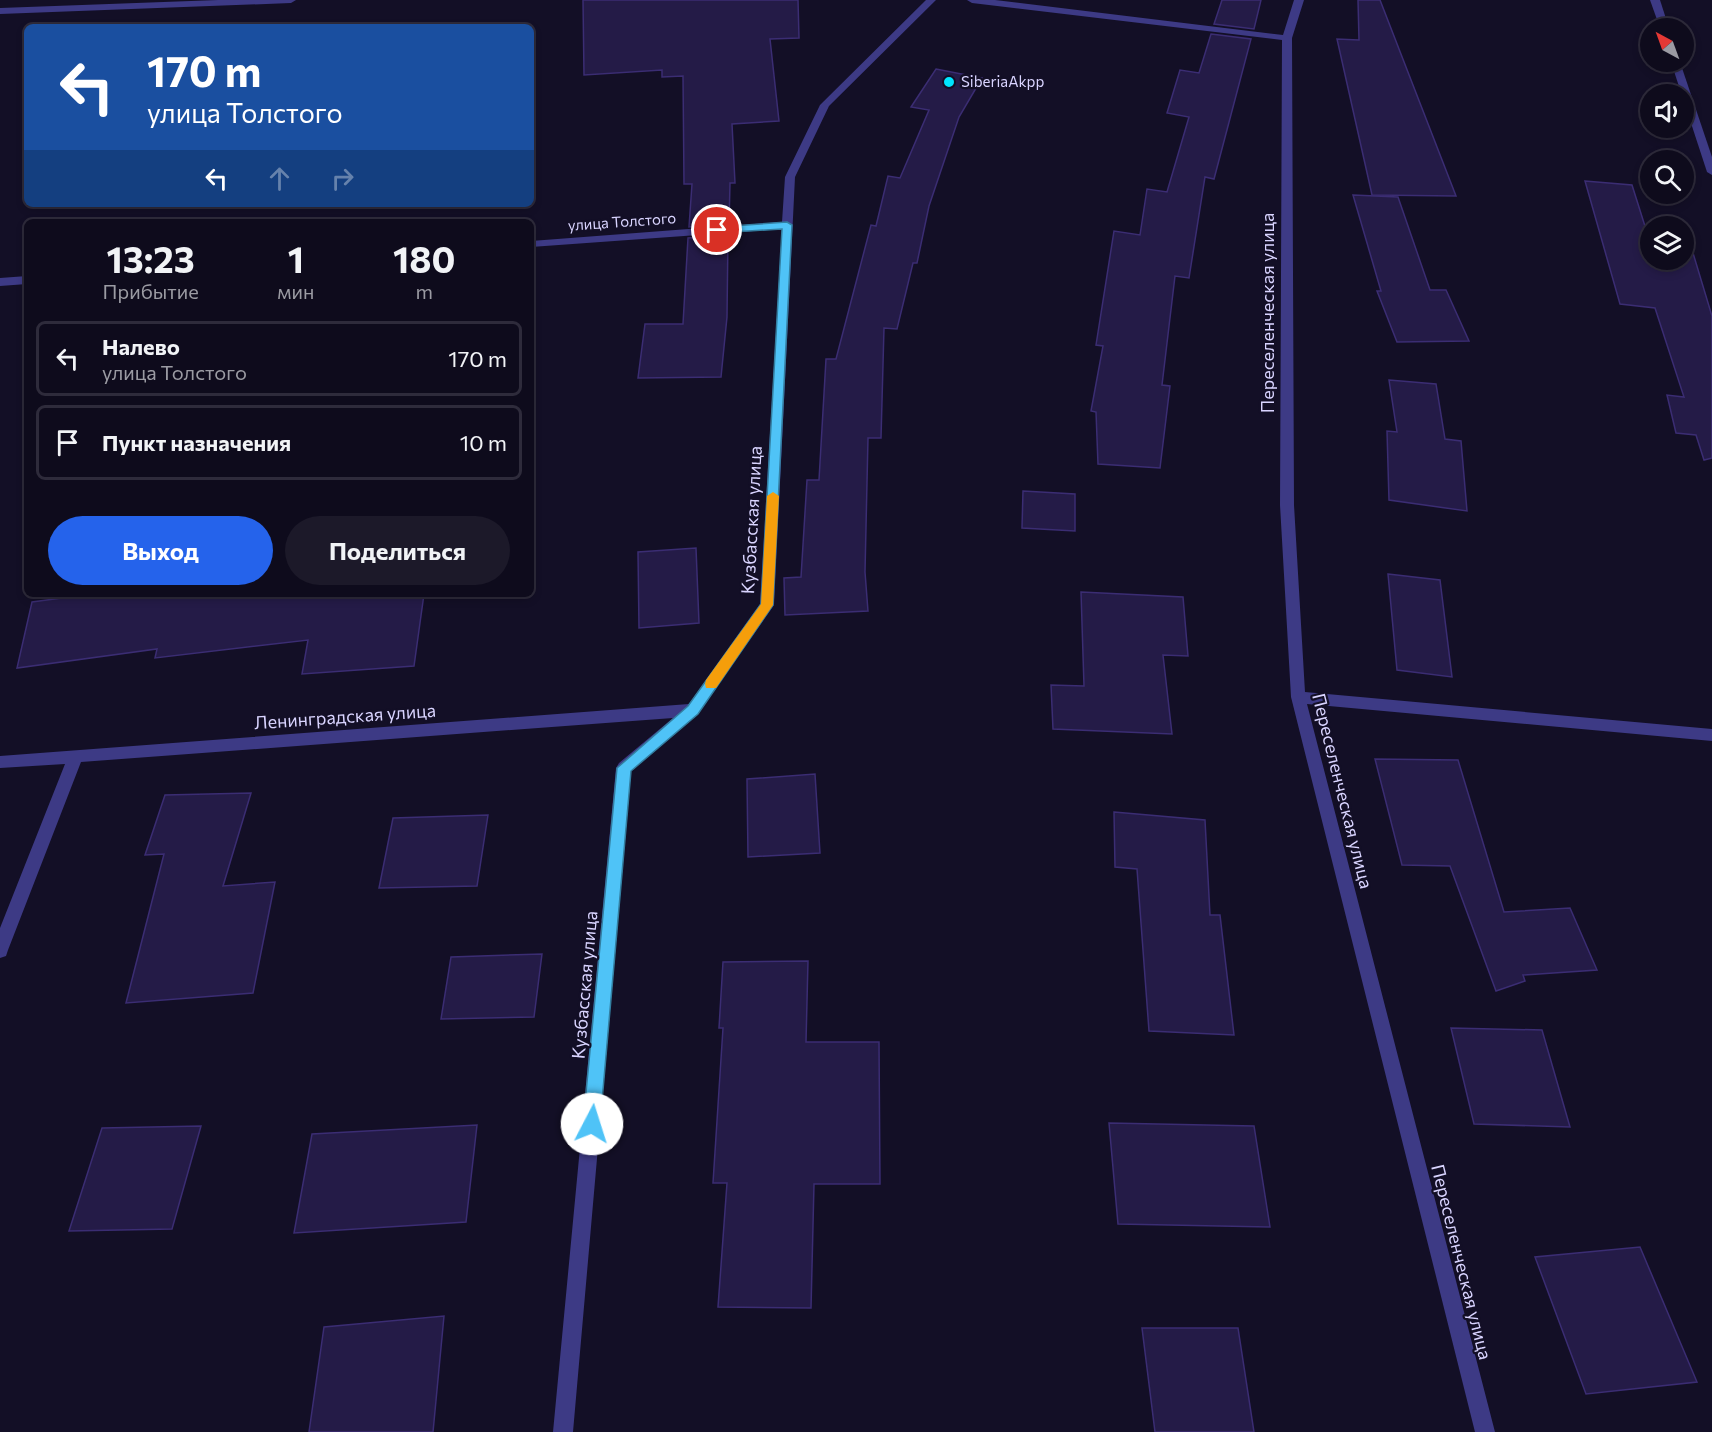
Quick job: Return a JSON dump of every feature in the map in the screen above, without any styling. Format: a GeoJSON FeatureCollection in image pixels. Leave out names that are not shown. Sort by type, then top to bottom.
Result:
{"type":"FeatureCollection","features":[{"type":"Feature","properties":{"kind":"street"},"geometry":{"type":"LineString","coordinates":[[0,11],[291,0]]}},
{"type":"Feature","properties":{"kind":"street","name":"Кузбасская улица"},"geometry":{"type":"LineString","coordinates":[[563,1432],[624,768],[693,710],[767,605],[790,177],[825,105],[931,0]]}},
{"type":"Feature","properties":{"kind":"street"},"geometry":{"type":"LineString","coordinates":[[972,0],[1287,38]]}},
{"type":"Feature","properties":{"kind":"street","name":"Переселенческая улица"},"geometry":{"type":"LineString","coordinates":[[1299,0],[1287,38],[1287,505],[1298,697],[1485,1432]]}},
{"type":"Feature","properties":{"kind":"street"},"geometry":{"type":"LineString","coordinates":[[1655,0],[1661,18]]}},
{"type":"Feature","properties":{"kind":"street"},"geometry":{"type":"LineString","coordinates":[[1679,72],[1712,172]]}},
{"type":"Feature","properties":{"kind":"street","name":"улица Толстого"},"geometry":{"type":"LineString","coordinates":[[534,244],[787,225]]}},
{"type":"Feature","properties":{"kind":"street"},"geometry":{"type":"LineString","coordinates":[[0,282],[24,280]]}},
{"type":"Feature","properties":{"kind":"street"},"geometry":{"type":"LineString","coordinates":[[1298,697],[1712,735]]}},
{"type":"Feature","properties":{"kind":"street","name":"Ленинградская улица"},"geometry":{"type":"LineString","coordinates":[[0,762],[693,710]]}},
{"type":"Feature","properties":{"kind":"street"},"geometry":{"type":"LineString","coordinates":[[0,951],[75,757]]}},
{"type":"Feature","properties":{"kind":"building"},"geometry":{"type":"Polygon","coordinates":[[[583,0],[798,0],[799,38],[770,39],[779,121],[732,124],[735,183],[730,183],[729,224],[689,227],[692,184],[684,184],[683,76],[662,77],[662,70],[584,75],[583,0]]]}},
{"type":"Feature","properties":{"kind":"building"},"geometry":{"type":"Polygon","coordinates":[[[1222,0],[1261,0],[1254,29],[1214,24],[1222,0]]]}},
{"type":"Feature","properties":{"kind":"building"},"geometry":{"type":"Polygon","coordinates":[[[1358,0],[1380,0],[1456,196],[1372,195],[1337,39],[1359,40],[1358,0]]]}},
{"type":"Feature","properties":{"kind":"building"},"geometry":{"type":"Polygon","coordinates":[[[1211,34],[1251,39],[1214,179],[1205,177],[1189,278],[1175,276],[1162,385],[1170,386],[1160,468],[1098,464],[1096,412],[1091,411],[1103,346],[1096,345],[1114,231],[1140,235],[1147,189],[1167,192],[1189,117],[1167,113],[1180,70],[1199,73],[1211,34]]]}},
{"type":"Feature","properties":{"kind":"building"},"geometry":{"type":"Polygon","coordinates":[[[936,69],[982,78],[959,117],[929,206],[917,263],[913,263],[897,329],[884,328],[881,438],[868,438],[865,572],[868,611],[785,615],[784,578],[801,577],[807,480],[819,480],[826,359],[836,359],[871,225],[876,226],[888,176],[900,178],[929,110],[911,107],[936,69]]]}},
{"type":"Feature","properties":{"kind":"building"},"geometry":{"type":"Polygon","coordinates":[[[1585,181],[1632,185],[1642,216],[1640,270],[1694,270],[1694,256],[1712,316],[1712,458],[1704,460],[1696,435],[1676,433],[1667,395],[1684,397],[1655,308],[1620,304],[1585,181]]]}},
{"type":"Feature","properties":{"kind":"building"},"geometry":{"type":"Polygon","coordinates":[[[1353,195],[1398,197],[1430,290],[1446,290],[1469,341],[1397,342],[1377,291],[1381,291],[1353,195]]]}},
{"type":"Feature","properties":{"kind":"building"},"geometry":{"type":"Polygon","coordinates":[[[728,235],[727,317],[721,377],[638,378],[645,324],[683,324],[688,238],[728,235]]]}},
{"type":"Feature","properties":{"kind":"building"},"geometry":{"type":"Polygon","coordinates":[[[1389,380],[1436,384],[1445,439],[1461,441],[1467,511],[1389,500],[1387,431],[1397,432],[1389,380]]]}},
{"type":"Feature","properties":{"kind":"building"},"geometry":{"type":"Polygon","coordinates":[[[1023,491],[1075,494],[1075,531],[1022,528],[1023,491]]]}},
{"type":"Feature","properties":{"kind":"building"},"geometry":{"type":"Polygon","coordinates":[[[696,548],[699,623],[639,628],[638,552],[696,548]]]}},
{"type":"Feature","properties":{"kind":"building"},"geometry":{"type":"Polygon","coordinates":[[[1388,574],[1440,580],[1452,677],[1397,670],[1388,574]]]}},
{"type":"Feature","properties":{"kind":"building"},"geometry":{"type":"Polygon","coordinates":[[[1081,592],[1183,597],[1188,656],[1163,655],[1172,734],[1053,729],[1051,685],[1084,686],[1081,592]]]}},
{"type":"Feature","properties":{"kind":"building"},"geometry":{"type":"Polygon","coordinates":[[[70,597],[424,597],[414,666],[302,674],[308,640],[155,658],[157,649],[17,668],[32,602],[70,597]]]}},
{"type":"Feature","properties":{"kind":"building"},"geometry":{"type":"Polygon","coordinates":[[[1375,759],[1458,760],[1504,912],[1570,908],[1597,970],[1523,975],[1525,981],[1496,991],[1450,866],[1402,865],[1375,759]]]}},
{"type":"Feature","properties":{"kind":"building"},"geometry":{"type":"Polygon","coordinates":[[[815,774],[820,853],[748,857],[747,779],[815,774]]]}},
{"type":"Feature","properties":{"kind":"building"},"geometry":{"type":"Polygon","coordinates":[[[251,793],[223,886],[275,882],[253,993],[126,1003],[164,854],[145,855],[165,795],[251,793]]]}},
{"type":"Feature","properties":{"kind":"building"},"geometry":{"type":"Polygon","coordinates":[[[1114,812],[1205,820],[1210,915],[1220,915],[1234,1035],[1149,1031],[1137,869],[1115,867],[1114,812]]]}},
{"type":"Feature","properties":{"kind":"building"},"geometry":{"type":"Polygon","coordinates":[[[488,815],[477,886],[379,888],[393,818],[488,815]]]}},
{"type":"Feature","properties":{"kind":"building"},"geometry":{"type":"Polygon","coordinates":[[[542,954],[534,1017],[441,1019],[451,957],[542,954]]]}},
{"type":"Feature","properties":{"kind":"building"},"geometry":{"type":"Polygon","coordinates":[[[808,961],[806,1042],[879,1042],[880,1184],[814,1184],[811,1308],[718,1307],[727,1183],[713,1183],[723,1028],[719,1028],[723,962],[808,961]]]}},
{"type":"Feature","properties":{"kind":"building"},"geometry":{"type":"Polygon","coordinates":[[[1451,1028],[1542,1030],[1570,1127],[1474,1124],[1451,1028]]]}},
{"type":"Feature","properties":{"kind":"building"},"geometry":{"type":"Polygon","coordinates":[[[1109,1123],[1254,1126],[1270,1227],[1118,1224],[1109,1123]]]}},
{"type":"Feature","properties":{"kind":"building"},"geometry":{"type":"Polygon","coordinates":[[[477,1125],[466,1222],[294,1233],[312,1134],[477,1125]]]}},
{"type":"Feature","properties":{"kind":"building"},"geometry":{"type":"Polygon","coordinates":[[[201,1126],[172,1229],[69,1231],[102,1128],[201,1126]]]}},
{"type":"Feature","properties":{"kind":"building"},"geometry":{"type":"Polygon","coordinates":[[[1640,1247],[1697,1382],[1586,1394],[1535,1257],[1640,1247]]]}},
{"type":"Feature","properties":{"kind":"building"},"geometry":{"type":"Polygon","coordinates":[[[444,1316],[433,1432],[309,1432],[324,1327],[444,1316]]]}},
{"type":"Feature","properties":{"kind":"building"},"geometry":{"type":"Polygon","coordinates":[[[1142,1328],[1238,1328],[1254,1432],[1155,1432],[1142,1328]]]}},
{"type":"Feature","properties":{"kind":"slow traffic"},"geometry":{"type":"LineString","coordinates":[[711,684],[767,605],[773,496]]}},
{"type":"Feature","properties":{"kind":"place","name":"SiberiaAkpp"},"geometry":{"type":"Point","coordinates":[949,82]}},
{"type":"Feature","properties":{"kind":"route"},"geometry":{"type":"LineString","coordinates":[[592,1124],[624,768],[693,710],[767,605],[787,225],[717,230]]}}]}
